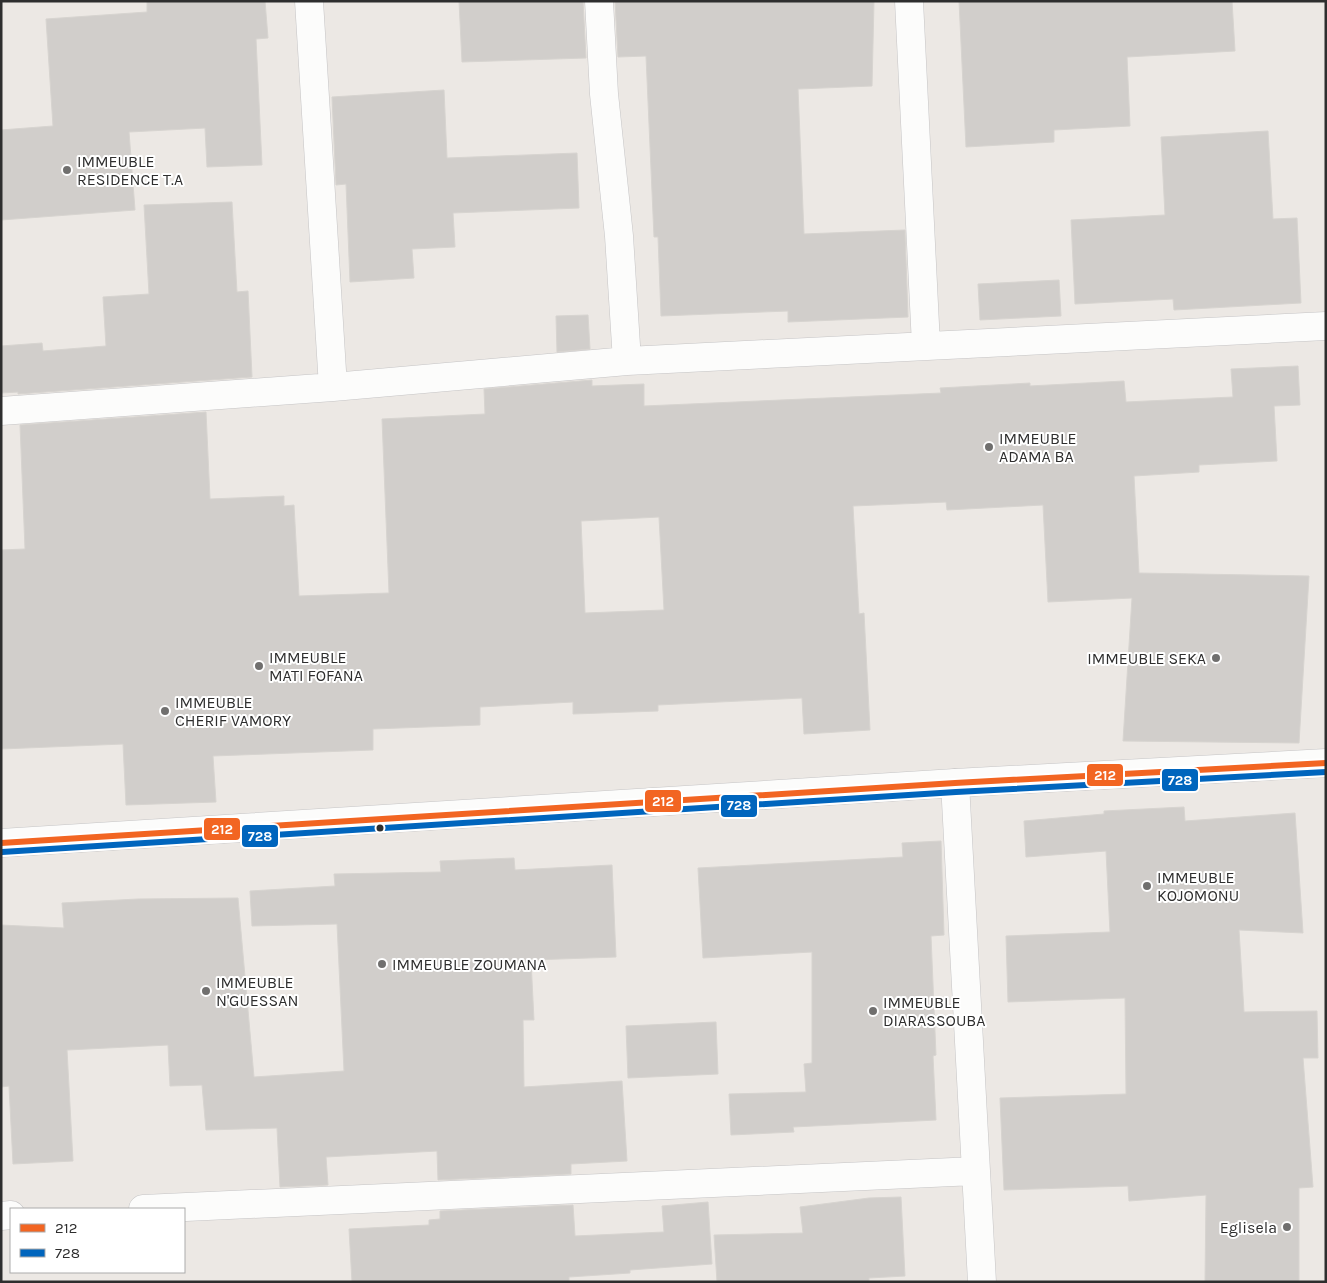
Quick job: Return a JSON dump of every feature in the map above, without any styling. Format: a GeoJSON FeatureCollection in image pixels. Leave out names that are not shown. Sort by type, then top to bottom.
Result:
{"type":"FeatureCollection","features":[{"type":"Feature","properties":{"kind":"street"},"geometry":{"type":"LineString","coordinates":[[308,1],[333,388]]}},
{"type":"Feature","properties":{"kind":"street"},"geometry":{"type":"LineString","coordinates":[[599,1],[604,94],[619,236],[626,361]]}},
{"type":"Feature","properties":{"kind":"street"},"geometry":{"type":"LineString","coordinates":[[909,1],[926,345]]}},
{"type":"Feature","properties":{"kind":"street"},"geometry":{"type":"LineString","coordinates":[[1,410],[333,388],[626,361],[1326,326]]}},
{"type":"Feature","properties":{"kind":"street"},"geometry":{"type":"LineString","coordinates":[[1,843],[955,783],[1326,763]]}},
{"type":"Feature","properties":{"kind":"street"},"geometry":{"type":"LineString","coordinates":[[955,783],[982,1282]]}},
{"type":"Feature","properties":{"kind":"street"},"geometry":{"type":"LineString","coordinates":[[164,1208],[975,1170]]}},
{"type":"Feature","properties":{"kind":"building"},"geometry":{"type":"Polygon","coordinates":[[[147,1],[265,1],[268,38],[256,39],[262,165],[207,167],[205,128],[129,132],[135,210],[1,220],[1,130],[53,126],[46,19],[147,12],[147,1]]]}},
{"type":"Feature","properties":{"kind":"building"},"geometry":{"type":"Polygon","coordinates":[[[459,1],[583,1],[586,58],[462,62],[459,1]]]}},
{"type":"Feature","properties":{"kind":"building"},"geometry":{"type":"Polygon","coordinates":[[[615,1],[874,1],[872,86],[798,89],[804,234],[905,230],[908,317],[788,322],[788,311],[661,316],[658,237],[654,237],[646,56],[618,57],[615,1]]]}},
{"type":"Feature","properties":{"kind":"building"},"geometry":{"type":"Polygon","coordinates":[[[959,1],[1232,1],[1235,51],[1127,57],[1130,126],[1054,130],[1054,142],[966,147],[959,1]]]}},
{"type":"Feature","properties":{"kind":"building"},"geometry":{"type":"Polygon","coordinates":[[[444,90],[447,158],[577,153],[579,208],[453,213],[455,247],[412,249],[414,278],[350,282],[346,184],[336,185],[332,97],[444,90]]]}},
{"type":"Feature","properties":{"kind":"building"},"geometry":{"type":"Polygon","coordinates":[[[1268,131],[1273,219],[1297,218],[1301,303],[1174,310],[1173,299],[1075,304],[1071,220],[1165,215],[1161,137],[1268,131]]]}},
{"type":"Feature","properties":{"kind":"building"},"geometry":{"type":"Polygon","coordinates":[[[232,202],[237,292],[248,291],[252,377],[18,394],[18,392],[1,393],[1,346],[42,343],[43,351],[106,346],[103,297],[149,294],[144,205],[232,202]]]}},
{"type":"Feature","properties":{"kind":"building"},"geometry":{"type":"Polygon","coordinates":[[[1059,280],[1061,316],[980,320],[978,284],[1059,280]]]}},
{"type":"Feature","properties":{"kind":"building"},"geometry":{"type":"Polygon","coordinates":[[[588,315],[590,349],[557,352],[556,316],[588,315]]]}},
{"type":"Feature","properties":{"kind":"building"},"geometry":{"type":"Polygon","coordinates":[[[1298,366],[1300,405],[1274,406],[1277,461],[1199,465],[1199,472],[1134,476],[1139,573],[1309,576],[1299,743],[1123,741],[1132,598],[1048,602],[1043,505],[947,510],[946,502],[853,506],[859,614],[864,613],[870,730],[804,734],[802,698],[658,705],[658,711],[573,714],[573,702],[480,707],[480,725],[373,729],[373,750],[213,756],[216,802],[126,805],[123,744],[1,749],[1,550],[25,549],[20,425],[206,412],[210,499],[284,496],[284,506],[294,505],[299,596],[389,593],[382,419],[485,414],[484,389],[592,380],[592,386],[644,384],[644,406],[941,393],[940,388],[1030,383],[1030,386],[1124,381],[1126,402],[1233,397],[1231,369],[1298,366]],[[659,517],[581,521],[585,613],[664,610],[659,517]]]}},
{"type":"Feature","properties":{"kind":"building"},"geometry":{"type":"Polygon","coordinates":[[[1184,807],[1185,821],[1295,813],[1303,933],[1239,930],[1244,1012],[1317,1011],[1318,1058],[1303,1058],[1313,1187],[1299,1188],[1299,1282],[1205,1282],[1206,1195],[1129,1201],[1128,1186],[1004,1190],[1000,1098],[1126,1094],[1125,998],[1008,1002],[1006,936],[1110,932],[1106,851],[1026,857],[1024,821],[1104,814],[1104,811],[1184,807]]]}},
{"type":"Feature","properties":{"kind":"building"},"geometry":{"type":"Polygon","coordinates":[[[941,841],[944,935],[931,936],[936,1055],[933,1056],[936,1120],[793,1127],[794,1132],[731,1135],[729,1094],[806,1092],[804,1064],[812,1063],[812,952],[703,958],[698,868],[903,857],[902,843],[941,841]]]}},
{"type":"Feature","properties":{"kind":"building"},"geometry":{"type":"Polygon","coordinates":[[[514,858],[515,870],[612,865],[616,957],[531,960],[534,1020],[523,1020],[524,1087],[622,1081],[627,1161],[571,1164],[571,1174],[438,1180],[437,1151],[326,1157],[328,1185],[280,1187],[277,1128],[206,1130],[202,1085],[170,1086],[168,1045],[67,1050],[73,1161],[13,1164],[9,1086],[1,1087],[1,925],[64,928],[62,903],[138,899],[238,898],[254,1077],[344,1071],[337,924],[252,926],[250,891],[335,886],[334,874],[441,872],[440,861],[514,858]]]}},
{"type":"Feature","properties":{"kind":"building"},"geometry":{"type":"Polygon","coordinates":[[[716,1022],[718,1074],[628,1078],[626,1026],[716,1022]]]}},
{"type":"Feature","properties":{"kind":"building"},"geometry":{"type":"Polygon","coordinates":[[[901,1197],[905,1276],[869,1278],[869,1282],[717,1282],[714,1235],[803,1233],[800,1207],[869,1198],[901,1197]]]}},
{"type":"Feature","properties":{"kind":"building"},"geometry":{"type":"Polygon","coordinates":[[[708,1202],[712,1264],[630,1270],[630,1273],[569,1277],[569,1282],[352,1282],[349,1229],[429,1225],[429,1220],[440,1219],[440,1211],[573,1205],[575,1236],[664,1232],[662,1206],[708,1202]]]}},
{"type":"Feature","properties":{"kind":"transit line","name":"212"},"geometry":{"type":"LineString","coordinates":[[1,843],[955,783],[1326,763]]}},
{"type":"Feature","properties":{"kind":"transit line","name":"728"},"geometry":{"type":"LineString","coordinates":[[2,852],[956,792],[1326,772]]}},
{"type":"Feature","properties":{"kind":"place","name":"IMMEUBLE RESIDENCE T.A"},"geometry":{"type":"Point","coordinates":[67,170]}},
{"type":"Feature","properties":{"kind":"place","name":"IMMEUBLE ADAMA BA"},"geometry":{"type":"Point","coordinates":[989,447]}},
{"type":"Feature","properties":{"kind":"place","name":"IMMEUBLE SEKA"},"geometry":{"type":"Point","coordinates":[1216,658]}},
{"type":"Feature","properties":{"kind":"place","name":"IMMEUBLE MATI FOFANA"},"geometry":{"type":"Point","coordinates":[259,666]}},
{"type":"Feature","properties":{"kind":"place","name":"IMMEUBLE CHERIF VAMORY"},"geometry":{"type":"Point","coordinates":[165,711]}},
{"type":"Feature","properties":{"kind":"place","name":"IMMEUBLE KOJOMONU"},"geometry":{"type":"Point","coordinates":[1147,886]}},
{"type":"Feature","properties":{"kind":"place","name":"IMMEUBLE ZOUMANA"},"geometry":{"type":"Point","coordinates":[382,964]}},
{"type":"Feature","properties":{"kind":"place","name":"IMMEUBLE N'GUESSAN"},"geometry":{"type":"Point","coordinates":[206,991]}},
{"type":"Feature","properties":{"kind":"place","name":"IMMEUBLE DIARASSOUBA"},"geometry":{"type":"Point","coordinates":[873,1011]}},
{"type":"Feature","properties":{"kind":"place","name":"Eglisela"},"geometry":{"type":"Point","coordinates":[1287,1227]}}]}
